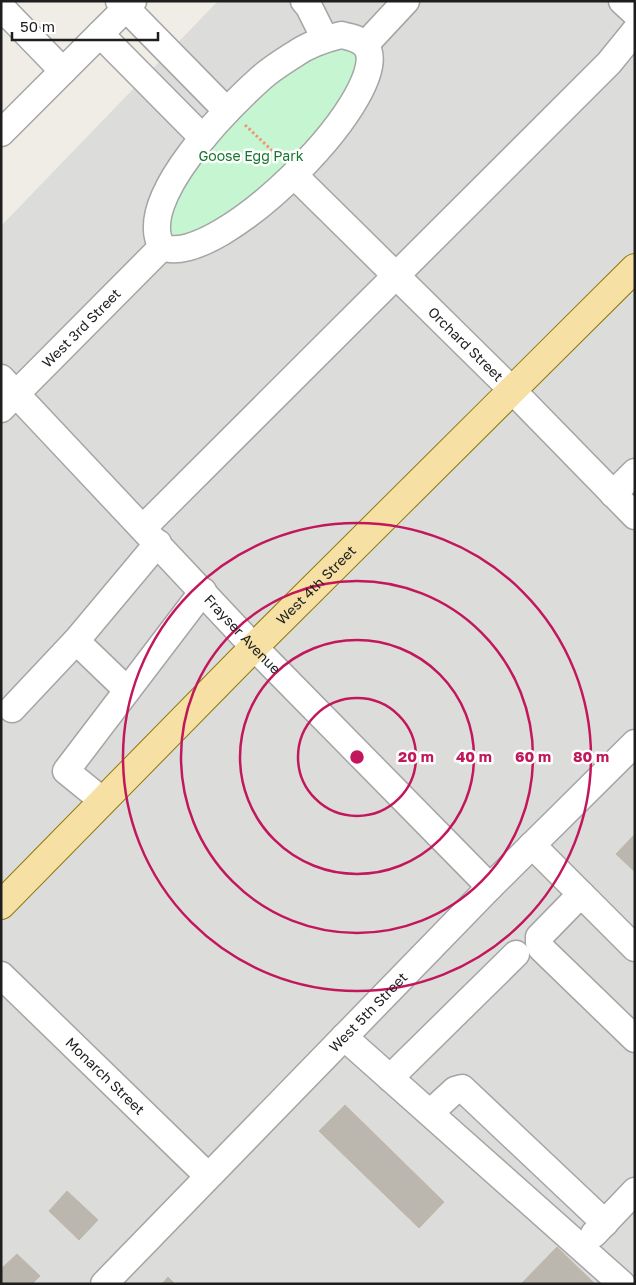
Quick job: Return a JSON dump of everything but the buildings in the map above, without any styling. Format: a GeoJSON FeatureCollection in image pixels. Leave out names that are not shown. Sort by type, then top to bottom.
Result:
{"type":"FeatureCollection","features":[{"type":"Feature","properties":{"kind":"main road","name":"West 4th Street"},"geometry":{"type":"LineString","coordinates":[[1,905],[254,647],[635,268]]}},
{"type":"Feature","properties":{"kind":"street"},"geometry":{"type":"LineString","coordinates":[[304,1],[309,6],[325,39]]}},
{"type":"Feature","properties":{"kind":"street"},"geometry":{"type":"LineString","coordinates":[[365,46],[406,1]]}},
{"type":"Feature","properties":{"kind":"street"},"geometry":{"type":"LineString","coordinates":[[622,1],[635,13]]}},
{"type":"Feature","properties":{"kind":"street"},"geometry":{"type":"LineString","coordinates":[[1,133],[100,34],[126,4],[235,117]]}},
{"type":"Feature","properties":{"kind":"street"},"geometry":{"type":"LineString","coordinates":[[1,7],[63,71]]}},
{"type":"Feature","properties":{"kind":"street"},"geometry":{"type":"LineString","coordinates":[[12,709],[76,641],[150,536],[396,276],[609,63],[635,31]]}},
{"type":"Feature","properties":{"kind":"street"},"geometry":{"type":"LineString","coordinates":[[100,34],[203,138]]}},
{"type":"Feature","properties":{"kind":"street"},"geometry":{"type":"LineString","coordinates":[[341,35],[356,38],[365,46],[370,57],[370,65],[362,90],[340,123],[289,168],[255,210],[217,235],[182,249],[168,250],[162,247],[156,232],[160,209],[171,183],[203,138],[235,117],[263,77],[297,52],[325,39],[341,35]]}},
{"type":"Feature","properties":{"kind":"street","name":"Orchard Street"},"geometry":{"type":"LineString","coordinates":[[289,168],[635,516]]}},
{"type":"Feature","properties":{"kind":"street","name":"West 3rd Street"},"geometry":{"type":"LineString","coordinates":[[6,394],[162,247]]}},
{"type":"Feature","properties":{"kind":"street","name":"Frayser Avenue"},"geometry":{"type":"LineString","coordinates":[[6,394],[150,536],[254,647],[490,886]]}},
{"type":"Feature","properties":{"kind":"street"},"geometry":{"type":"LineString","coordinates":[[613,494],[635,472]]}},
{"type":"Feature","properties":{"kind":"street"},"geometry":{"type":"LineString","coordinates":[[103,802],[66,771],[202,592]]}},
{"type":"Feature","properties":{"kind":"street"},"geometry":{"type":"LineString","coordinates":[[76,641],[127,690]]}},
{"type":"Feature","properties":{"kind":"street","name":"West 5th Street"},"geometry":{"type":"LineString","coordinates":[[104,1284],[490,886],[635,743]]}},
{"type":"Feature","properties":{"kind":"street"},"geometry":{"type":"LineString","coordinates":[[532,845],[635,948]]}},
{"type":"Feature","properties":{"kind":"street"},"geometry":{"type":"LineString","coordinates":[[581,894],[538,937],[539,943],[541,948],[635,1039]]}},
{"type":"Feature","properties":{"kind":"street"},"geometry":{"type":"LineString","coordinates":[[390,1078],[516,954]]}},
{"type":"Feature","properties":{"kind":"street","name":"Monarch Street"},"geometry":{"type":"LineString","coordinates":[[1,975],[208,1176]]}},
{"type":"Feature","properties":{"kind":"street"},"geometry":{"type":"LineString","coordinates":[[344,1037],[622,1284]]}},
{"type":"Feature","properties":{"kind":"street"},"geometry":{"type":"LineString","coordinates":[[430,1114],[455,1090],[462,1088],[605,1222]]}},
{"type":"Feature","properties":{"kind":"street"},"geometry":{"type":"LineString","coordinates":[[582,1248],[635,1191]]}},
{"type":"Feature","properties":{"kind":"path"},"geometry":{"type":"LineString","coordinates":[[235,117],[289,168]]}},
{"type":"Feature","properties":{"kind":"shaded area"},"geometry":{"type":"Polygon","coordinates":[[[218,1],[635,1],[635,1284],[1,1284],[1,226],[218,1]]]}},
{"type":"Feature","properties":{"kind":"green space","name":"Goose Egg Park"},"geometry":{"type":"Polygon","coordinates":[[[335,46],[363,54],[337,121],[202,239],[160,236],[183,177],[243,113],[263,95],[303,63],[335,46]]]}}]}
